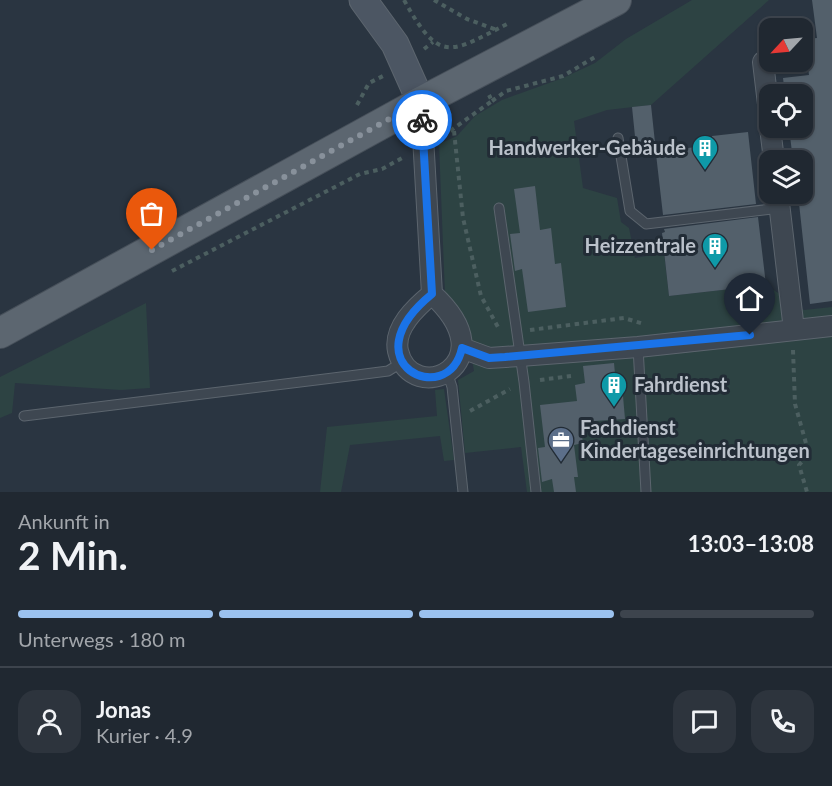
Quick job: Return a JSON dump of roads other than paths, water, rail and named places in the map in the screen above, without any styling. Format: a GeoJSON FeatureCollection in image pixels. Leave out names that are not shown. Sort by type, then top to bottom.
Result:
{"type":"FeatureCollection","features":[{"type":"Feature","properties":{"kind":"main road"},"geometry":{"type":"LineString","coordinates":[[363,0],[395,44],[420,102]]}},
{"type":"Feature","properties":{"kind":"main road"},"geometry":{"type":"LineString","coordinates":[[0,333],[420,102],[616,0]]}},
{"type":"Feature","properties":{"kind":"street"},"geometry":{"type":"LineString","coordinates":[[420,102],[432,294],[445,306],[459,326],[462,348],[460,360],[438,375],[417,375],[401,363],[397,345],[402,328],[416,307],[432,294]]}},
{"type":"Feature","properties":{"kind":"street"},"geometry":{"type":"LineString","coordinates":[[779,204],[794,330]]}},
{"type":"Feature","properties":{"kind":"street"},"geometry":{"type":"LineString","coordinates":[[462,348],[489,358],[638,347],[832,326]]}},
{"type":"Feature","properties":{"kind":"lane"},"geometry":{"type":"LineString","coordinates":[[618,138],[630,211],[646,224],[762,204]]}},
{"type":"Feature","properties":{"kind":"lane"},"geometry":{"type":"LineString","coordinates":[[499,208],[536,492]]}},
{"type":"Feature","properties":{"kind":"lane"},"geometry":{"type":"LineString","coordinates":[[638,347],[646,492]]}},
{"type":"Feature","properties":{"kind":"lane"},"geometry":{"type":"LineString","coordinates":[[24,416],[388,371],[401,363]]}},
{"type":"Feature","properties":{"kind":"lane"},"geometry":{"type":"LineString","coordinates":[[438,375],[452,387],[463,492]]}},
{"type":"Feature","properties":{"kind":"place","name":"Handwerker-Gebäude"},"geometry":{"type":"Point","coordinates":[705,171]}},
{"type":"Feature","properties":{"kind":"place","name":"Heizzentrale"},"geometry":{"type":"Point","coordinates":[715,269]}},
{"type":"Feature","properties":{"kind":"place","name":"Fahrdienst"},"geometry":{"type":"Point","coordinates":[614,408]}},
{"type":"Feature","properties":{"kind":"place","name":"Fachdienst Kindertageseinrichtungen"},"geometry":{"type":"Point","coordinates":[561,463]}}]}
